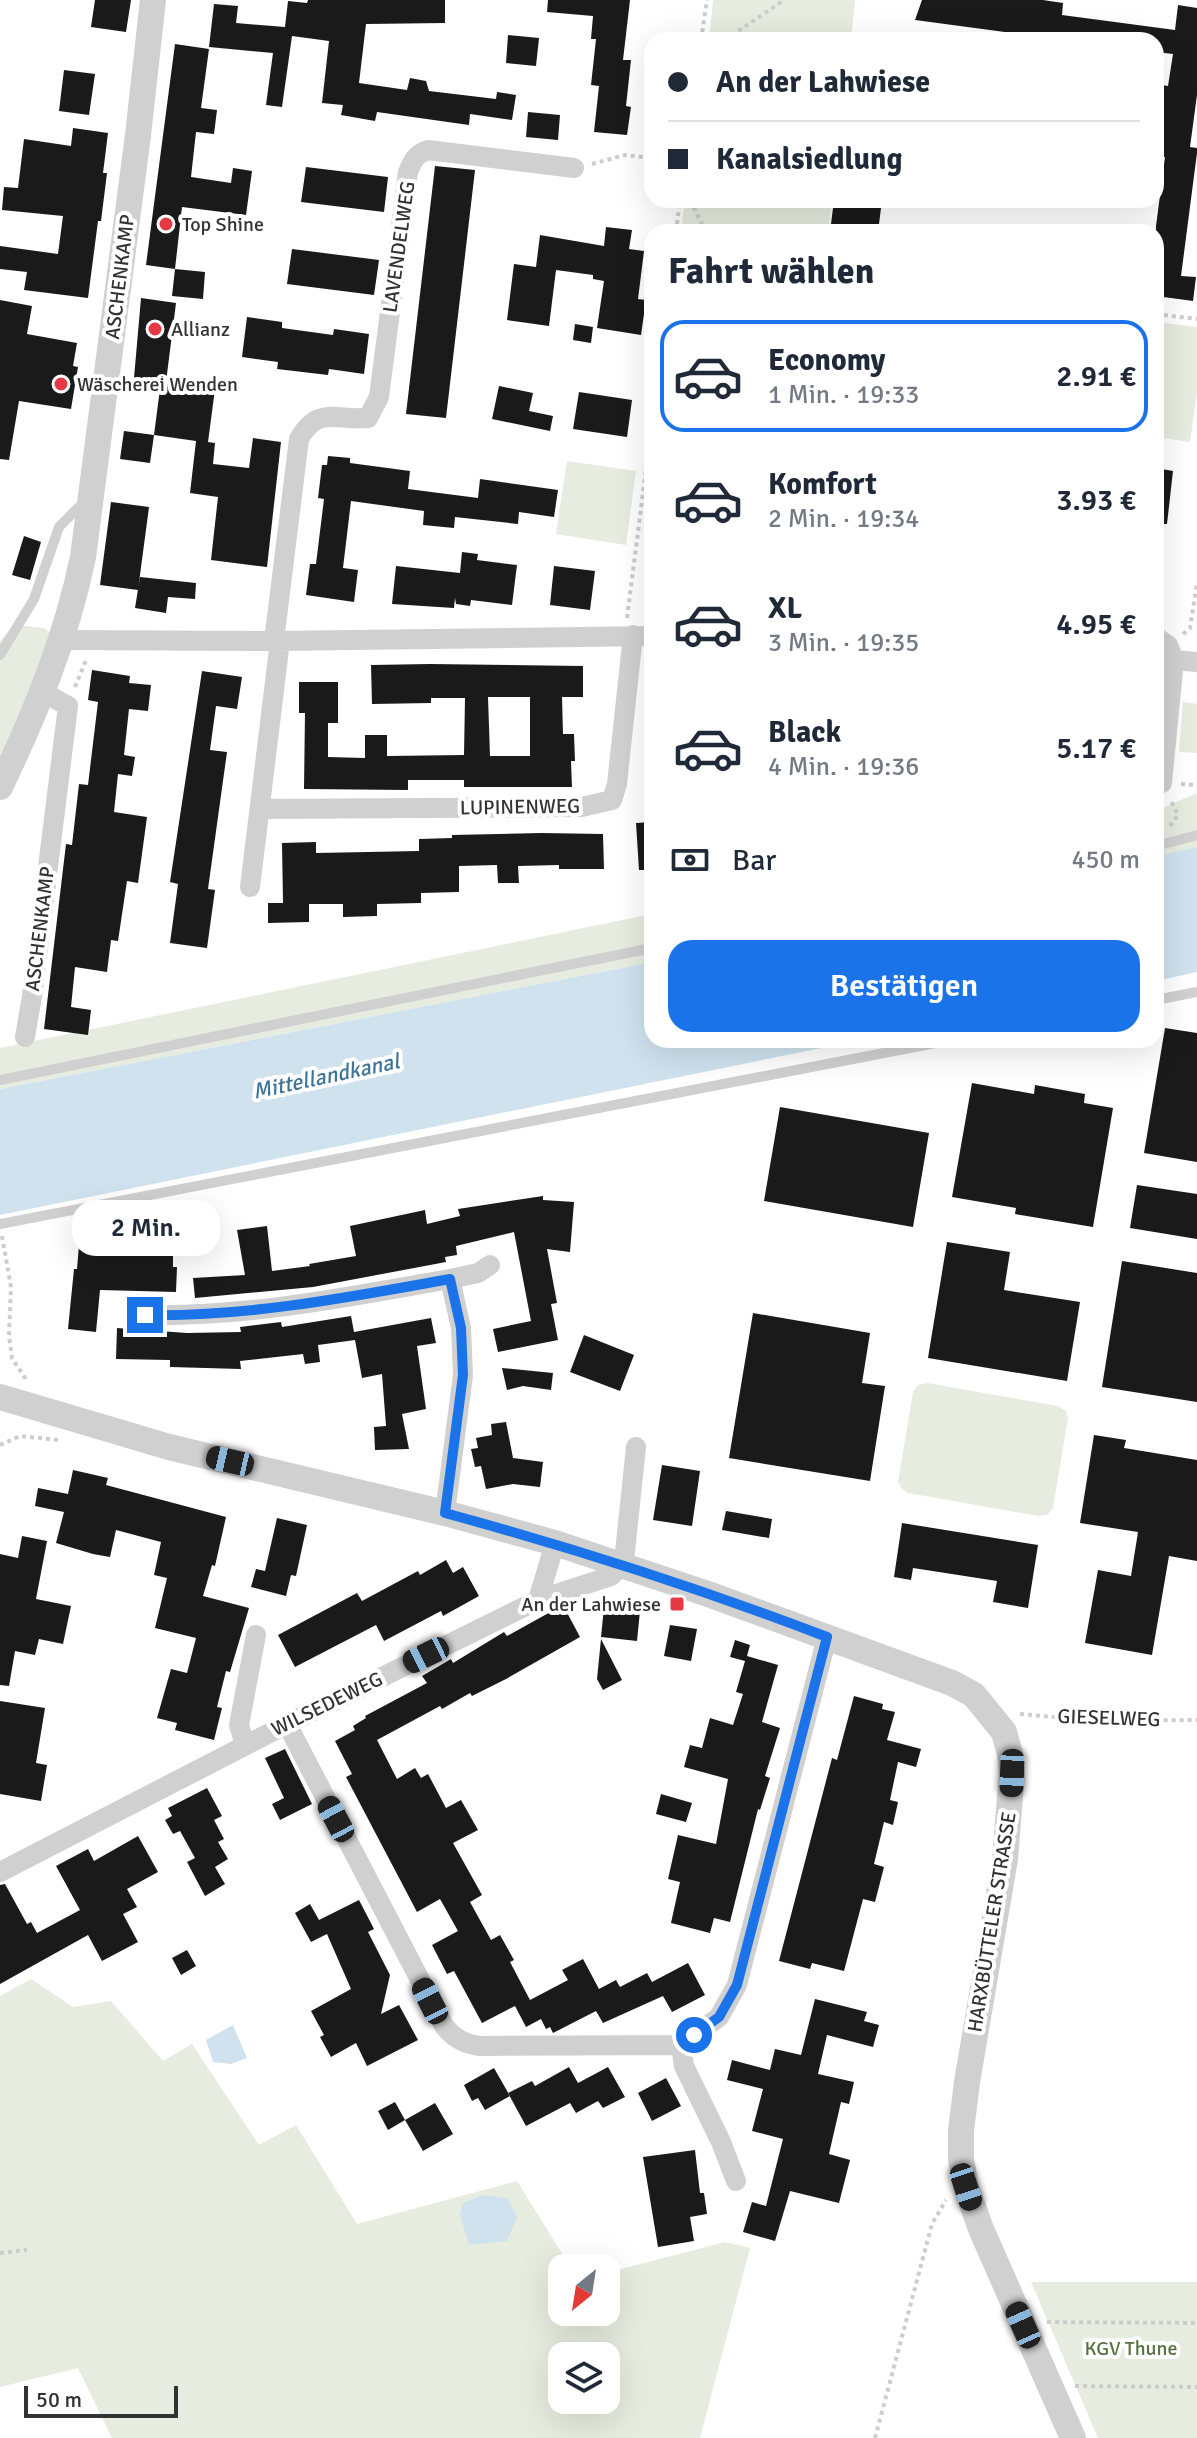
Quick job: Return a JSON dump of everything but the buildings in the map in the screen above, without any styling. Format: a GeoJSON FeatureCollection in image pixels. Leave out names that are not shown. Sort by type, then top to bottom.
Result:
{"type":"FeatureCollection","features":[{"type":"Feature","properties":{"kind":"street","name":"ASCHENKAMP"},"geometry":{"type":"LineString","coordinates":[[0,787],[63,640],[83,557],[153,0]]}},
{"type":"Feature","properties":{"kind":"street","name":"LAVENDELWEG"},"geometry":{"type":"LineString","coordinates":[[277,641],[299,439],[310,423],[318,418],[368,418],[379,397],[408,172],[418,153],[442,151],[574,168]]}},
{"type":"Feature","properties":{"kind":"street"},"geometry":{"type":"LineString","coordinates":[[63,640],[277,641],[637,636]]}},
{"type":"Feature","properties":{"kind":"street","name":"LUPINENWEG"},"geometry":{"type":"LineString","coordinates":[[261,809],[582,807],[612,800],[617,784],[637,636]]}},
{"type":"Feature","properties":{"kind":"street"},"geometry":{"type":"LineString","coordinates":[[250,887],[261,809],[277,641]]}},
{"type":"Feature","properties":{"kind":"street"},"geometry":{"type":"LineString","coordinates":[[1164,715],[1166,647],[1197,662]]}},
{"type":"Feature","properties":{"kind":"street"},"geometry":{"type":"LineString","coordinates":[[43,692],[68,706]]}},
{"type":"Feature","properties":{"kind":"street","name":"ASCHENKAMP"},"geometry":{"type":"LineString","coordinates":[[25,1037],[68,706]]}},
{"type":"Feature","properties":{"kind":"street"},"geometry":{"type":"LineString","coordinates":[[145,1315],[182,1316],[273,1308],[450,1279],[478,1273],[490,1265]]}},
{"type":"Feature","properties":{"kind":"street"},"geometry":{"type":"LineString","coordinates":[[445,1513],[463,1375],[461,1328],[450,1279]]}},
{"type":"Feature","properties":{"kind":"street","name":"HARXBÜTTELER STRASSE"},"geometry":{"type":"LineString","coordinates":[[0,1397],[169,1447],[445,1513],[555,1543],[687,1586],[952,1683],[974,1695],[1004,1732],[1010,1754],[1011,1808],[961,2131],[961,2159],[966,2187],[981,2229],[1073,2438]]}},
{"type":"Feature","properties":{"kind":"street"},"geometry":{"type":"LineString","coordinates":[[621,1566],[636,1447]]}},
{"type":"Feature","properties":{"kind":"street"},"geometry":{"type":"LineString","coordinates":[[538,1600],[555,1543]]}},
{"type":"Feature","properties":{"kind":"street","name":"WILSEDEWEG"},"geometry":{"type":"LineString","coordinates":[[0,1872],[245,1745],[538,1600],[611,1576],[621,1566]]}},
{"type":"Feature","properties":{"kind":"street","name":"WILSEDEWEG"},"geometry":{"type":"LineString","coordinates":[[245,1745],[239,1725],[256,1635]]}},
{"type":"Feature","properties":{"kind":"street"},"geometry":{"type":"LineString","coordinates":[[287,1724],[451,2035],[470,2045],[480,2046],[681,2045],[719,2017],[737,1985],[827,1637]]}},
{"type":"Feature","properties":{"kind":"street"},"geometry":{"type":"LineString","coordinates":[[681,2045],[684,2066],[721,2142],[736,2181]]}},
{"type":"Feature","properties":{"kind":"lane"},"geometry":{"type":"LineString","coordinates":[[0,655],[34,599],[59,527],[91,495]]}},
{"type":"Feature","properties":{"kind":"lane"},"geometry":{"type":"LineString","coordinates":[[1164,844],[1197,835]]}},
{"type":"Feature","properties":{"kind":"lane"},"geometry":{"type":"LineString","coordinates":[[0,1080],[644,950]]}},
{"type":"Feature","properties":{"kind":"lane"},"geometry":{"type":"LineString","coordinates":[[1164,998],[1197,992]]}},
{"type":"Feature","properties":{"kind":"lane"},"geometry":{"type":"LineString","coordinates":[[0,1224],[910,1048]]}},
{"type":"Feature","properties":{"kind":"path"},"geometry":{"type":"LineString","coordinates":[[702,32],[707,0]]}},
{"type":"Feature","properties":{"kind":"path"},"geometry":{"type":"LineString","coordinates":[[737,32],[784,0]]}},
{"type":"Feature","properties":{"kind":"path"},"geometry":{"type":"LineString","coordinates":[[574,168],[625,155],[644,157]]}},
{"type":"Feature","properties":{"kind":"path"},"geometry":{"type":"LineString","coordinates":[[1164,315],[1197,319]]}},
{"type":"Feature","properties":{"kind":"path"},"geometry":{"type":"LineString","coordinates":[[637,636],[644,536]]}},
{"type":"Feature","properties":{"kind":"path"},"geometry":{"type":"LineString","coordinates":[[1166,647],[1190,628],[1197,583]]}},
{"type":"Feature","properties":{"kind":"path"},"geometry":{"type":"LineString","coordinates":[[68,706],[88,655]]}},
{"type":"Feature","properties":{"kind":"path"},"geometry":{"type":"LineString","coordinates":[[1164,783],[1197,785]]}},
{"type":"Feature","properties":{"kind":"path"},"geometry":{"type":"LineString","coordinates":[[1164,787],[1178,815],[1164,833]]}},
{"type":"Feature","properties":{"kind":"path"},"geometry":{"type":"LineString","coordinates":[[2,1238],[11,1287],[9,1336],[12,1358],[29,1384]]}},
{"type":"Feature","properties":{"kind":"path"},"geometry":{"type":"LineString","coordinates":[[602,1600],[661,1602]]}},
{"type":"Feature","properties":{"kind":"path","name":"GIESELWEG"},"geometry":{"type":"LineString","coordinates":[[1024,1726],[1022,1714],[1099,1721],[1197,1720]]}},
{"type":"Feature","properties":{"kind":"path"},"geometry":{"type":"LineString","coordinates":[[875,2438],[932,2224],[946,2200],[966,2187]]}},
{"type":"Feature","properties":{"kind":"path"},"geometry":{"type":"LineString","coordinates":[[0,2253],[27,2250]]}},
{"type":"Feature","properties":{"kind":"path"},"geometry":{"type":"LineString","coordinates":[[1048,2335],[1042,2322],[1197,2323]]}},
{"type":"Feature","properties":{"kind":"path"},"geometry":{"type":"LineString","coordinates":[[1053,2390],[1083,2386],[1197,2387]]}},
{"type":"Feature","properties":{"kind":"green space"},"geometry":{"type":"Polygon","coordinates":[[[713,0],[855,0],[852,32],[710,32],[713,0]]]}},
{"type":"Feature","properties":{"kind":"green space"},"geometry":{"type":"Polygon","coordinates":[[[684,208],[831,208],[829,224],[682,224],[684,208]]]}},
{"type":"Feature","properties":{"kind":"green space"},"geometry":{"type":"Polygon","coordinates":[[[1164,323],[1197,327],[1197,392],[1190,442],[1164,438],[1164,323]]]}},
{"type":"Feature","properties":{"kind":"green space"},"geometry":{"type":"Polygon","coordinates":[[[567,461],[636,471],[626,545],[556,534],[567,461]]]}},
{"type":"Feature","properties":{"kind":"green space"},"geometry":{"type":"Polygon","coordinates":[[[14,625],[44,628],[54,635],[0,766],[0,641],[14,625]]]}},
{"type":"Feature","properties":{"kind":"green space"},"geometry":{"type":"Polygon","coordinates":[[[1183,702],[1197,704],[1197,753],[1179,752],[1183,702]]]}},
{"type":"Feature","properties":{"kind":"green space"},"geometry":{"type":"Polygon","coordinates":[[[1197,793],[1197,847],[1164,854],[1164,807],[1197,793]]]}},
{"type":"Feature","properties":{"kind":"green space"},"geometry":{"type":"Polygon","coordinates":[[[644,916],[644,964],[0,1089],[0,1048],[644,916]]]}},
{"type":"Feature","properties":{"kind":"green space"},"geometry":{"type":"Polygon","coordinates":[[[927,1383],[1058,1406],[1066,1411],[1068,1418],[1053,1508],[1047,1515],[908,1493],[902,1489],[898,1482],[913,1392],[918,1385],[927,1383]]]}},
{"type":"Feature","properties":{"kind":"green space"},"geometry":{"type":"Polygon","coordinates":[[[31,1979],[73,2007],[111,2001],[163,2061],[192,2044],[259,2145],[296,2125],[357,2224],[517,2181],[562,2254],[548,2254],[548,2326],[620,2326],[620,2269],[725,2242],[750,2248],[700,2438],[112,2438],[78,2368],[0,2387],[0,1996],[31,1979]]]}},
{"type":"Feature","properties":{"kind":"green space","name":"KGV Thune"},"geometry":{"type":"Polygon","coordinates":[[[1031,2282],[1197,2282],[1197,2438],[1098,2438],[1031,2282]]]}},
{"type":"Feature","properties":{"kind":"water"},"geometry":{"type":"Polygon","coordinates":[[[1197,847],[1197,972],[1164,979],[1164,854],[1197,847]]]}},
{"type":"Feature","properties":{"kind":"water","name":"Mittellandkanal"},"geometry":{"type":"Polygon","coordinates":[[[644,964],[644,1048],[822,1048],[0,1215],[0,1089],[644,964]]]}},
{"type":"Feature","properties":{"kind":"water"},"geometry":{"type":"Polygon","coordinates":[[[233,2025],[247,2058],[231,2064],[213,2062],[206,2040],[233,2025]]]}},
{"type":"Feature","properties":{"kind":"water"},"geometry":{"type":"Polygon","coordinates":[[[483,2195],[507,2198],[517,2217],[507,2241],[469,2245],[460,2215],[463,2203],[483,2195]]]}},
{"type":"Feature","properties":{"kind":"place","name":"Top Shine"},"geometry":{"type":"Point","coordinates":[166,224]}},
{"type":"Feature","properties":{"kind":"place","name":"Allianz"},"geometry":{"type":"Point","coordinates":[155,329]}},
{"type":"Feature","properties":{"kind":"place","name":"Wäscherei Wenden"},"geometry":{"type":"Point","coordinates":[61,384]}},
{"type":"Feature","properties":{"kind":"place","name":"An der Lahwiese"},"geometry":{"type":"Point","coordinates":[677,1604]}},
{"type":"Feature","properties":{"kind":"route"},"geometry":{"type":"LineString","coordinates":[[145,1315],[182,1316],[273,1308],[450,1279],[461,1328],[463,1375],[445,1513],[555,1543],[687,1586],[827,1637],[737,1985],[719,2017],[694,2035]]}}]}
